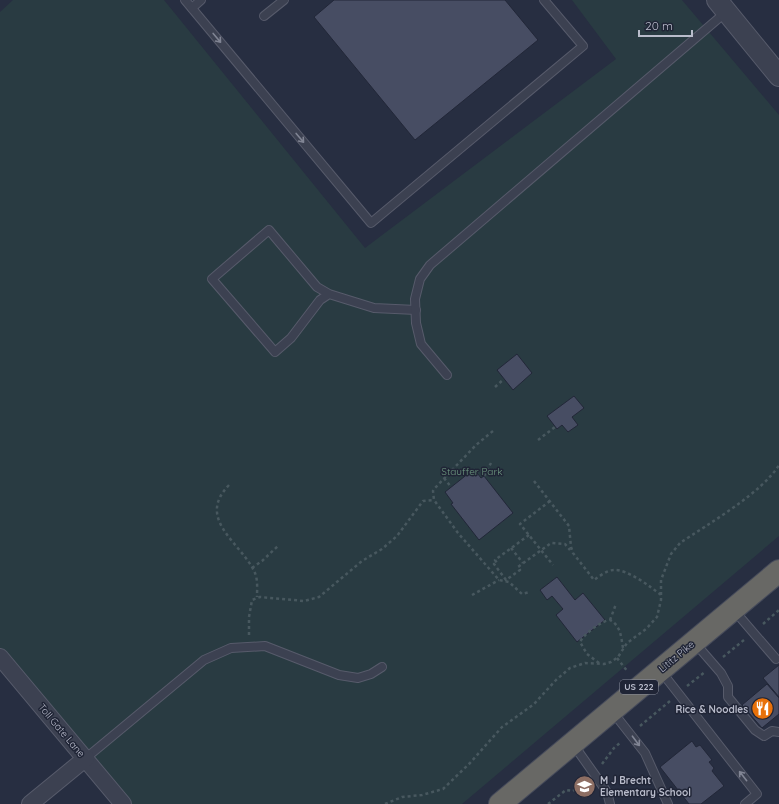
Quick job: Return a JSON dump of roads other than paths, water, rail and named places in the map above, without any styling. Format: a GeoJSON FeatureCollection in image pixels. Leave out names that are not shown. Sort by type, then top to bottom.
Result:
{"type":"FeatureCollection","features":[{"type":"Feature","properties":{"kind":"highway","name":"Lititz Pike"},"geometry":{"type":"LineString","coordinates":[[500,804],[779,571]]}},
{"type":"Feature","properties":{"kind":"street"},"geometry":{"type":"LineString","coordinates":[[722,6],[779,76]]}},
{"type":"Feature","properties":{"kind":"street","name":"Toll Gate Lane"},"geometry":{"type":"LineString","coordinates":[[0,657],[123,804]]}},
{"type":"Feature","properties":{"kind":"street"},"geometry":{"type":"LineString","coordinates":[[30,804],[86,758]]}},
{"type":"Feature","properties":{"kind":"lane"},"geometry":{"type":"LineString","coordinates":[[185,0],[371,223],[583,46],[544,0]]}},
{"type":"Feature","properties":{"kind":"lane"},"geometry":{"type":"LineString","coordinates":[[192,8],[201,0]]}},
{"type":"Feature","properties":{"kind":"lane"},"geometry":{"type":"LineString","coordinates":[[264,16],[284,0]]}},
{"type":"Feature","properties":{"kind":"lane"},"geometry":{"type":"LineString","coordinates":[[447,375],[422,344],[416,323],[416,299],[420,279],[430,265],[722,6]]}},
{"type":"Feature","properties":{"kind":"lane"},"geometry":{"type":"LineString","coordinates":[[329,294],[320,300],[291,338],[275,352],[212,279],[269,230],[317,287],[329,294],[374,308],[416,310]]}},
{"type":"Feature","properties":{"kind":"lane"},"geometry":{"type":"LineString","coordinates":[[733,609],[776,659]]}},
{"type":"Feature","properties":{"kind":"lane"},"geometry":{"type":"LineString","coordinates":[[694,642],[721,674],[728,686],[728,697],[754,730],[764,736],[772,731],[779,732]]}},
{"type":"Feature","properties":{"kind":"lane"},"geometry":{"type":"LineString","coordinates":[[86,758],[204,660],[231,648],[265,646],[339,676],[358,678],[371,674],[382,667]]}},
{"type":"Feature","properties":{"kind":"lane"},"geometry":{"type":"LineString","coordinates":[[660,670],[757,794],[745,804]]}},
{"type":"Feature","properties":{"kind":"lane"},"geometry":{"type":"LineString","coordinates":[[612,710],[645,753],[668,804]]}},
{"type":"Feature","properties":{"kind":"lane"},"geometry":{"type":"LineString","coordinates":[[572,744],[607,792],[610,804]]}},
{"type":"Feature","properties":{"kind":"place","name":"Rice & Noodles"},"geometry":{"type":"Point","coordinates":[763,709]}},
{"type":"Feature","properties":{"kind":"place","name":"M J Brecht Elementary School"},"geometry":{"type":"Point","coordinates":[584,786]}},
{"type":"Feature","properties":{"kind":"park label","name":"Stauffer Park"},"geometry":{"type":"Point","coordinates":[472,471]}}]}
